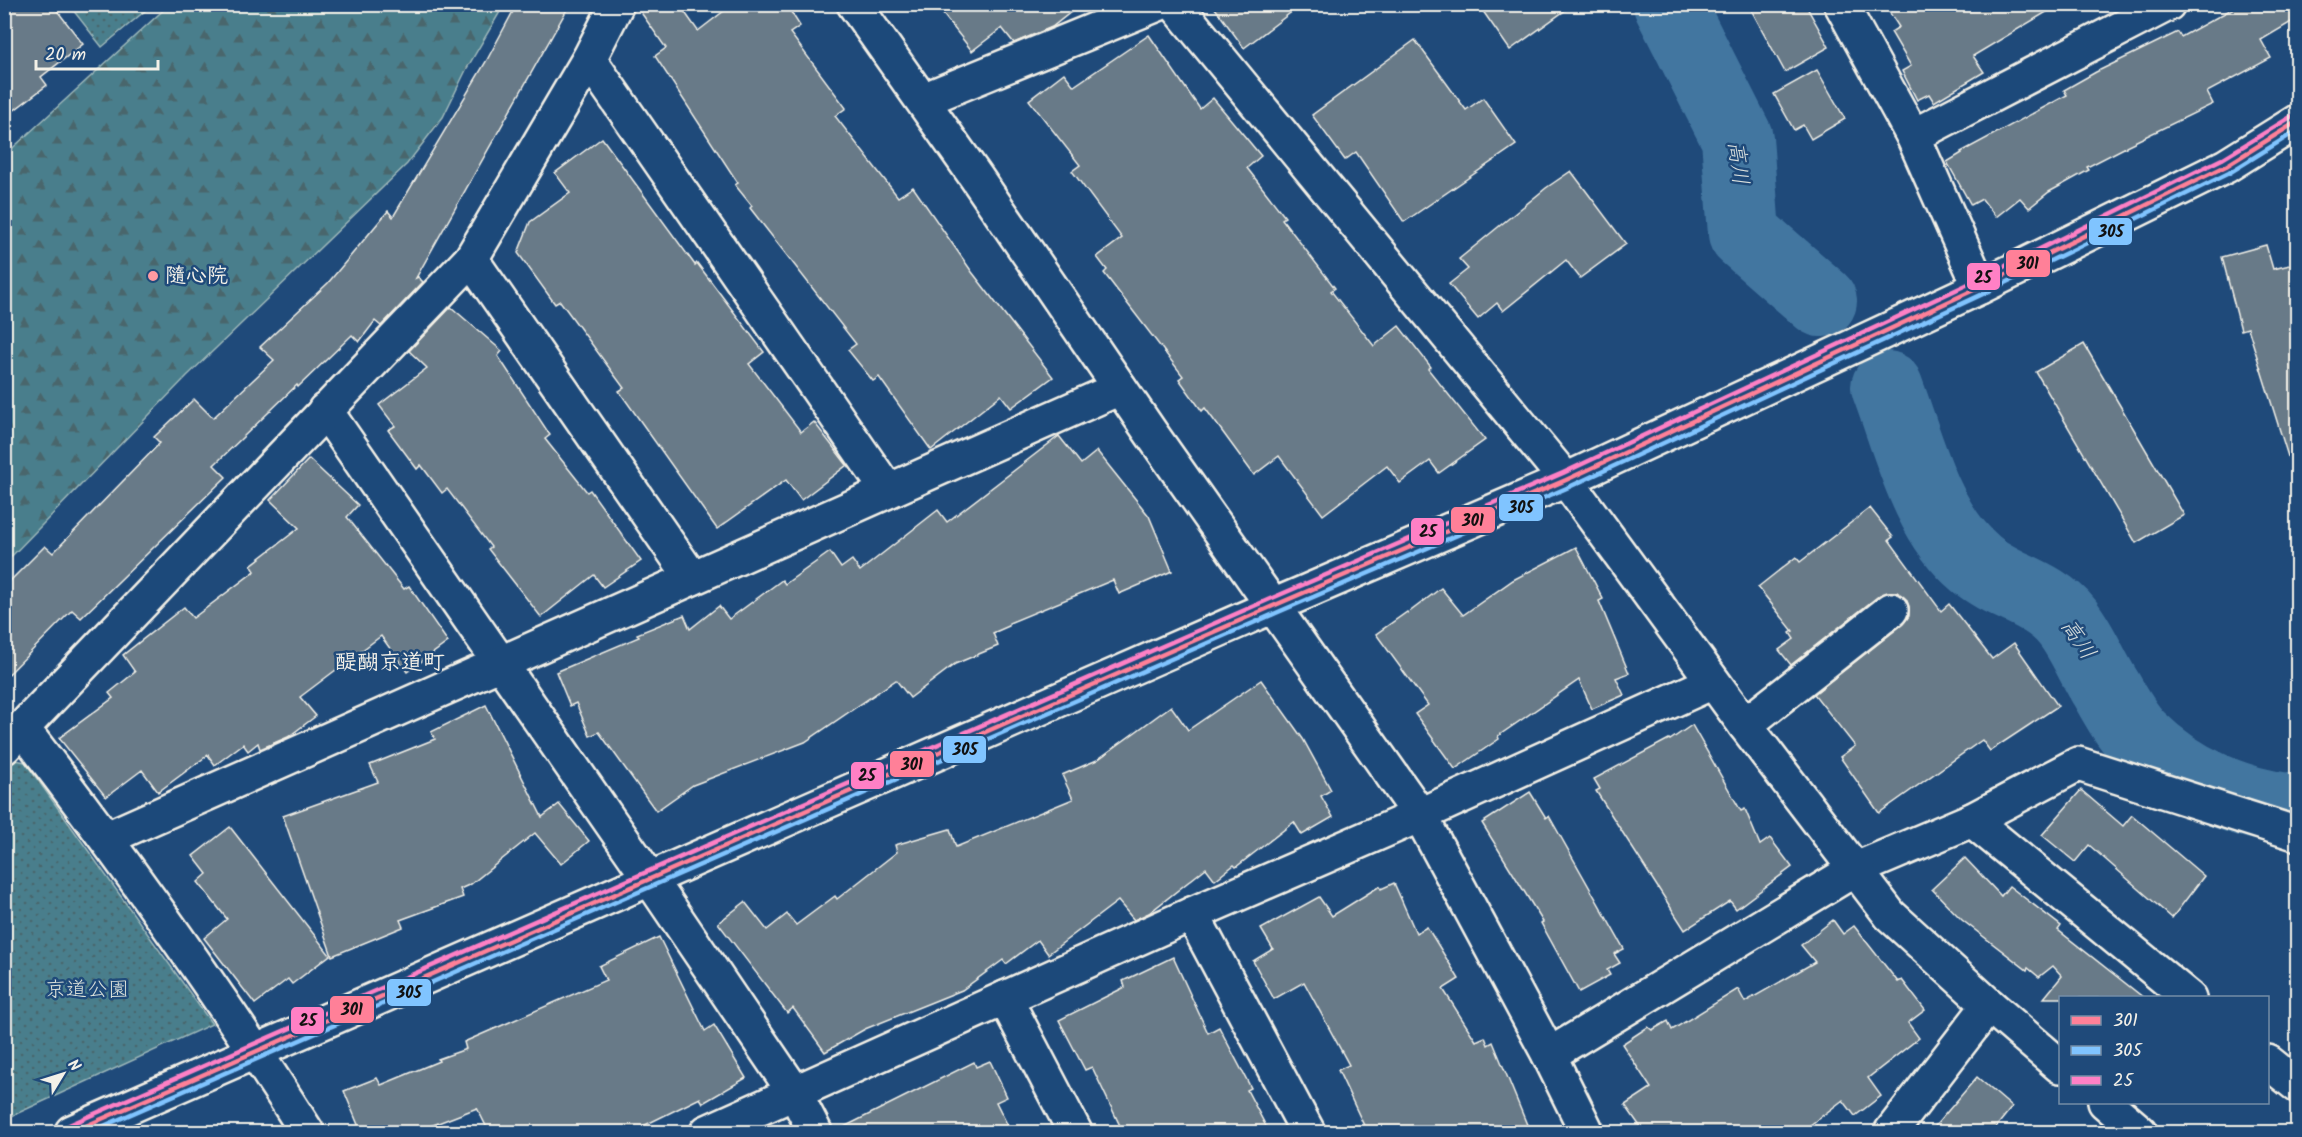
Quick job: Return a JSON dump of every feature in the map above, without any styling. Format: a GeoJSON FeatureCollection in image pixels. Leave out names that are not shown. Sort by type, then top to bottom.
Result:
{"type":"FeatureCollection","features":[{"type":"Feature","properties":{"kind":"street"},"geometry":{"type":"LineString","coordinates":[[307,1132],[256,1052],[106,838],[14,738],[471,259],[589,59],[617,4]]}},
{"type":"Feature","properties":{"kind":"street"},"geometry":{"type":"LineString","coordinates":[[855,4],[1120,388],[1420,815],[1549,1055],[1587,1132]]}},
{"type":"Feature","properties":{"kind":"street"},"geometry":{"type":"LineString","coordinates":[[923,100],[1158,4]]}},
{"type":"Feature","properties":{"kind":"street"},"geometry":{"type":"LineString","coordinates":[[1175,4],[1566,480],[1745,725],[1890,915],[1989,1005],[2059,1063]]}},
{"type":"Feature","properties":{"kind":"street"},"geometry":{"type":"LineString","coordinates":[[1841,4],[1913,136],[1980,287]]}},
{"type":"Feature","properties":{"kind":"street"},"geometry":{"type":"LineString","coordinates":[[1913,136],[2168,4]]}},
{"type":"Feature","properties":{"kind":"street"},"geometry":{"type":"LineString","coordinates":[[589,59],[888,491]]}},
{"type":"Feature","properties":{"kind":"street"},"geometry":{"type":"LineString","coordinates":[[72,1132],[1566,480],[1980,287],[2226,166],[2298,121]]}},
{"type":"Feature","properties":{"kind":"street"},"geometry":{"type":"LineString","coordinates":[[471,259],[692,578]]}},
{"type":"Feature","properties":{"kind":"street"},"geometry":{"type":"LineString","coordinates":[[106,838],[1120,388]]}},
{"type":"Feature","properties":{"kind":"street"},"geometry":{"type":"LineString","coordinates":[[325,410],[650,879],[795,1093],[815,1132]]}},
{"type":"Feature","properties":{"kind":"street"},"geometry":{"type":"LineString","coordinates":[[1745,725],[1891,610]]}},
{"type":"Feature","properties":{"kind":"street"},"geometry":{"type":"LineString","coordinates":[[707,1132],[1713,682]]}},
{"type":"Feature","properties":{"kind":"street"},"geometry":{"type":"LineString","coordinates":[[1549,1055],[1854,870],[1972,820],[2078,764],[2298,834]]}},
{"type":"Feature","properties":{"kind":"street"},"geometry":{"type":"LineString","coordinates":[[1972,820],[2187,996]]}},
{"type":"Feature","properties":{"kind":"street"},"geometry":{"type":"LineString","coordinates":[[1192,914],[1308,1132]]}},
{"type":"Feature","properties":{"kind":"street"},"geometry":{"type":"LineString","coordinates":[[1005,998],[1075,1132]]}},
{"type":"Feature","properties":{"kind":"street"},"geometry":{"type":"LineString","coordinates":[[1891,1132],[1989,1005]]}},
{"type":"Feature","properties":{"kind":"street"},"geometry":{"type":"LineString","coordinates":[[2269,1063],[2298,1086]]}},
{"type":"Feature","properties":{"kind":"street"},"geometry":{"type":"LineString","coordinates":[[2106,1104],[2140,1132]]}},
{"type":"Feature","properties":{"kind":"green space","name":"隨心院"},"geometry":{"type":"Polygon","coordinates":[[[170,4],[504,5],[467,68],[443,117],[407,164],[187,376],[5,563],[5,155],[170,4]]]}},
{"type":"Feature","properties":{"kind":"green space"},"geometry":{"type":"Polygon","coordinates":[[[69,5],[152,5],[102,47],[69,5]]]}},
{"type":"Feature","properties":{"kind":"green space","name":"京道公園"},"geometry":{"type":"Polygon","coordinates":[[[11,759],[25,762],[212,1024],[5,1119],[4,766],[11,759]]]}},
{"type":"Feature","properties":{"kind":"building"},"geometry":{"type":"Polygon","coordinates":[[[4,4],[52,4],[83,44],[41,77],[47,85],[4,118],[4,4]]]}},
{"type":"Feature","properties":{"kind":"building"},"geometry":{"type":"Polygon","coordinates":[[[517,4],[570,4],[416,278],[418,277],[423,282],[381,326],[375,321],[359,342],[352,335],[298,387],[297,385],[214,465],[226,477],[81,618],[72,610],[4,679],[4,587],[45,546],[53,553],[160,443],[154,437],[194,399],[213,418],[274,360],[260,347],[328,283],[388,211],[393,217],[487,60],[517,4]]]}},
{"type":"Feature","properties":{"kind":"building"},"geometry":{"type":"Polygon","coordinates":[[[635,4],[679,4],[698,31],[733,4],[786,4],[800,26],[790,33],[846,108],[835,116],[898,197],[913,187],[972,272],[1053,377],[1011,408],[1001,395],[931,450],[879,377],[873,381],[848,350],[856,344],[750,208],[752,206],[735,185],[738,183],[655,56],[666,48],[635,4]]]}},
{"type":"Feature","properties":{"kind":"building"},"geometry":{"type":"Polygon","coordinates":[[[935,4],[1081,4],[1052,27],[1014,43],[1002,28],[972,51],[935,4]]]}},
{"type":"Feature","properties":{"kind":"building"},"geometry":{"type":"Polygon","coordinates":[[[1212,4],[1302,4],[1244,48],[1212,4]]]}},
{"type":"Feature","properties":{"kind":"building"},"geometry":{"type":"Polygon","coordinates":[[[1478,4],[1574,4],[1510,50],[1478,4]]]}},
{"type":"Feature","properties":{"kind":"building"},"geometry":{"type":"Polygon","coordinates":[[[1748,4],[1805,4],[1829,47],[1785,72],[1748,4]]]}},
{"type":"Feature","properties":{"kind":"building"},"geometry":{"type":"Polygon","coordinates":[[[1884,4],[2060,4],[1973,56],[1984,72],[1934,102],[1929,94],[1917,100],[1902,71],[1911,66],[1891,32],[1899,27],[1884,4]]]}},
{"type":"Feature","properties":{"kind":"building"},"geometry":{"type":"Polygon","coordinates":[[[2241,4],[2298,4],[2298,18],[2261,40],[2271,58],[2207,92],[2213,104],[2087,167],[2089,170],[2049,192],[2029,208],[2020,198],[1996,217],[1982,199],[1971,205],[1947,162],[1961,152],[2067,95],[2064,90],[2096,72],[2178,32],[2181,37],[2241,4]]]}},
{"type":"Feature","properties":{"kind":"building"},"geometry":{"type":"Polygon","coordinates":[[[1149,35],[1200,109],[1213,98],[1261,156],[1247,168],[1285,217],[1282,219],[1335,288],[1331,291],[1374,346],[1399,326],[1431,367],[1428,369],[1485,440],[1439,473],[1430,461],[1400,483],[1387,466],[1323,515],[1279,456],[1254,475],[1205,408],[1202,411],[1179,379],[1183,376],[1104,273],[1107,270],[1097,257],[1122,238],[1072,171],[1080,165],[1029,100],[1064,73],[1074,86],[1149,35]]]}},
{"type":"Feature","properties":{"kind":"building"},"geometry":{"type":"Polygon","coordinates":[[[1415,40],[1466,110],[1483,98],[1516,145],[1404,222],[1356,152],[1345,160],[1312,115],[1415,40]]]}},
{"type":"Feature","properties":{"kind":"building"},"geometry":{"type":"Polygon","coordinates":[[[1817,70],[1845,119],[1811,139],[1803,125],[1794,130],[1774,94],[1817,70]]]}},
{"type":"Feature","properties":{"kind":"building"},"geometry":{"type":"Polygon","coordinates":[[[602,138],[695,265],[697,263],[764,352],[749,364],[801,432],[814,422],[847,465],[801,500],[786,480],[717,529],[619,391],[624,388],[560,301],[555,304],[518,253],[530,222],[570,193],[555,173],[602,138]]]}},
{"type":"Feature","properties":{"kind":"building"},"geometry":{"type":"Polygon","coordinates":[[[1571,171],[1626,244],[1580,278],[1566,260],[1503,311],[1497,303],[1478,319],[1449,284],[1468,269],[1459,259],[1546,188],[1571,171]]]}},
{"type":"Feature","properties":{"kind":"building"},"geometry":{"type":"Polygon","coordinates":[[[2266,245],[2273,269],[2298,263],[2298,462],[2290,463],[2248,328],[2241,330],[2222,257],[2266,245]]]}},
{"type":"Feature","properties":{"kind":"building"},"geometry":{"type":"Polygon","coordinates":[[[451,307],[502,351],[498,356],[550,435],[545,439],[587,492],[590,490],[641,561],[603,587],[594,575],[541,617],[488,549],[491,547],[447,489],[442,493],[421,465],[417,469],[388,430],[395,426],[379,405],[427,368],[409,351],[451,307]]]}},
{"type":"Feature","properties":{"kind":"building"},"geometry":{"type":"Polygon","coordinates":[[[2084,344],[2184,515],[2136,543],[2036,372],[2084,344]]]}},
{"type":"Feature","properties":{"kind":"building"},"geometry":{"type":"Polygon","coordinates":[[[1059,436],[1081,464],[1097,451],[1149,516],[1172,571],[1119,594],[1113,580],[1009,623],[1009,626],[993,633],[998,646],[955,664],[910,698],[896,680],[805,742],[693,785],[656,811],[599,732],[590,736],[576,703],[570,706],[556,672],[684,615],[690,629],[719,606],[729,619],[782,580],[785,584],[830,552],[841,568],[852,560],[860,571],[938,510],[947,522],[1059,436]]]}},
{"type":"Feature","properties":{"kind":"building"},"geometry":{"type":"Polygon","coordinates":[[[309,459],[358,505],[347,517],[404,589],[409,586],[448,642],[407,672],[381,636],[300,697],[316,716],[288,737],[260,749],[258,743],[248,751],[243,744],[215,765],[208,755],[158,792],[142,770],[106,797],[59,738],[113,698],[109,693],[135,672],[123,655],[184,607],[193,618],[255,571],[251,565],[299,528],[270,500],[309,459]]]}},
{"type":"Feature","properties":{"kind":"building"},"geometry":{"type":"Polygon","coordinates":[[[1870,508],[1893,537],[1889,540],[1941,611],[1949,604],[1992,659],[2014,643],[2058,706],[1990,751],[1982,740],[1879,813],[1840,757],[1855,746],[1814,694],[1903,624],[1909,616],[1906,599],[1897,592],[1880,595],[1791,665],[1779,650],[1794,639],[1790,633],[1793,631],[1758,587],[1796,557],[1800,562],[1870,508]]]}},
{"type":"Feature","properties":{"kind":"building"},"geometry":{"type":"Polygon","coordinates":[[[1576,547],[1603,599],[1599,601],[1629,673],[1616,678],[1624,695],[1592,709],[1579,680],[1455,769],[1415,714],[1428,705],[1376,634],[1441,588],[1463,615],[1513,580],[1576,547]]]}},
{"type":"Feature","properties":{"kind":"building"},"geometry":{"type":"Polygon","coordinates":[[[1261,680],[1303,739],[1331,790],[1321,796],[1333,817],[1302,835],[1294,822],[1236,867],[1234,865],[1215,880],[1206,868],[1149,913],[1134,920],[1118,901],[1048,954],[1038,940],[1006,964],[1003,960],[962,990],[865,1029],[825,1052],[793,1008],[787,1013],[718,923],[745,902],[767,930],[787,914],[796,925],[835,896],[837,899],[897,852],[895,845],[950,829],[956,847],[1073,799],[1062,775],[1097,760],[1171,706],[1188,730],[1261,680]]]}},
{"type":"Feature","properties":{"kind":"building"},"geometry":{"type":"Polygon","coordinates":[[[486,705],[542,817],[559,804],[589,841],[561,864],[535,833],[471,884],[460,889],[463,897],[400,920],[403,927],[332,956],[283,816],[378,782],[370,765],[435,739],[431,732],[486,705]]]}},
{"type":"Feature","properties":{"kind":"building"},"geometry":{"type":"Polygon","coordinates":[[[1692,725],[1741,811],[1745,809],[1760,845],[1770,838],[1792,867],[1736,909],[1730,901],[1685,930],[1596,791],[1600,789],[1594,779],[1670,740],[1692,725]]]}},
{"type":"Feature","properties":{"kind":"building"},"geometry":{"type":"Polygon","coordinates":[[[2081,790],[2123,826],[2132,815],[2204,876],[2172,918],[2089,845],[2075,862],[2042,835],[2081,790]]]}},
{"type":"Feature","properties":{"kind":"building"},"geometry":{"type":"Polygon","coordinates":[[[1530,792],[1546,818],[1549,816],[1624,949],[1614,954],[1620,963],[1607,970],[1610,975],[1579,992],[1541,923],[1543,922],[1482,823],[1530,792]]]}},
{"type":"Feature","properties":{"kind":"building"},"geometry":{"type":"Polygon","coordinates":[[[230,827],[330,955],[292,984],[288,979],[255,1004],[204,938],[227,919],[198,882],[207,874],[193,856],[230,827]]]}},
{"type":"Feature","properties":{"kind":"building"},"geometry":{"type":"Polygon","coordinates":[[[1965,858],[2001,896],[2009,886],[2061,926],[2058,930],[2141,996],[2044,998],[2062,976],[2053,966],[2039,977],[2028,968],[2027,970],[1962,920],[1932,889],[1965,858]]]}},
{"type":"Feature","properties":{"kind":"building"},"geometry":{"type":"Polygon","coordinates":[[[1394,883],[1416,933],[1427,927],[1459,979],[1443,989],[1476,1041],[1485,1037],[1488,1045],[1493,1042],[1530,1132],[1367,1132],[1338,1070],[1349,1065],[1304,982],[1274,999],[1253,961],[1273,949],[1261,929],[1319,897],[1332,916],[1380,886],[1381,889],[1394,883]]]}},
{"type":"Feature","properties":{"kind":"building"},"geometry":{"type":"Polygon","coordinates":[[[1833,920],[1843,934],[1854,926],[1898,982],[1902,980],[1925,1010],[1908,1023],[1919,1038],[1868,1078],[1881,1096],[1855,1116],[1843,1100],[1801,1132],[1644,1132],[1625,1105],[1651,1088],[1622,1044],[1648,1027],[1652,1030],[1668,1021],[1672,1030],[1738,989],[1745,1002],[1815,962],[1801,945],[1833,920]]]}},
{"type":"Feature","properties":{"kind":"building"},"geometry":{"type":"Polygon","coordinates":[[[659,937],[705,1031],[714,1025],[746,1078],[703,1103],[700,1098],[631,1132],[489,1132],[477,1108],[415,1132],[361,1132],[344,1091],[377,1078],[381,1085],[466,1049],[464,1042],[606,980],[599,966],[659,937]]]}},
{"type":"Feature","properties":{"kind":"building"},"geometry":{"type":"Polygon","coordinates":[[[1173,957],[1208,1033],[1219,1027],[1251,1088],[1247,1090],[1269,1132],[1123,1132],[1092,1067],[1085,1070],[1059,1020],[1125,987],[1123,981],[1173,957]]]}},
{"type":"Feature","properties":{"kind":"building"},"geometry":{"type":"Polygon","coordinates":[[[990,1061],[1007,1097],[996,1102],[1011,1132],[834,1132],[974,1062],[976,1067],[990,1061]]]}},
{"type":"Feature","properties":{"kind":"building"},"geometry":{"type":"Polygon","coordinates":[[[1977,1077],[2012,1107],[1992,1132],[1930,1132],[1977,1077]]]}},
{"type":"Feature","properties":{"kind":"waterway","name":"高川"},"geometry":{"type":"LineString","coordinates":[[1669,4],[1737,138],[1744,234],[1821,301]]}},
{"type":"Feature","properties":{"kind":"waterway","name":"高川"},"geometry":{"type":"LineString","coordinates":[[1887,387],[1921,482],[1944,527],[1976,564],[1998,579],[2046,604],[2067,622],[2121,715],[2139,738],[2173,766],[2212,788],[2254,803],[2298,810]]}},
{"type":"Feature","properties":{"kind":"transit line","name":"25"},"geometry":{"type":"LineString","coordinates":[[69,1125],[1563,473],[1977,280],[2222,159],[2294,115]]}},
{"type":"Feature","properties":{"kind":"transit line","name":"301"},"geometry":{"type":"LineString","coordinates":[[72,1132],[1566,480],[1980,287],[2226,166],[2298,121]]}},
{"type":"Feature","properties":{"kind":"transit line","name":"305"},"geometry":{"type":"LineString","coordinates":[[90,1132],[1569,487],[1983,294],[2229,173],[2298,130]]}},
{"type":"Feature","properties":{"kind":"place","name":"隨心院"},"geometry":{"type":"Point","coordinates":[153,276]}},
{"type":"Feature","properties":{"kind":"district","name":"醍醐京道町"},"geometry":{"type":"Point","coordinates":[390,663]}}]}
